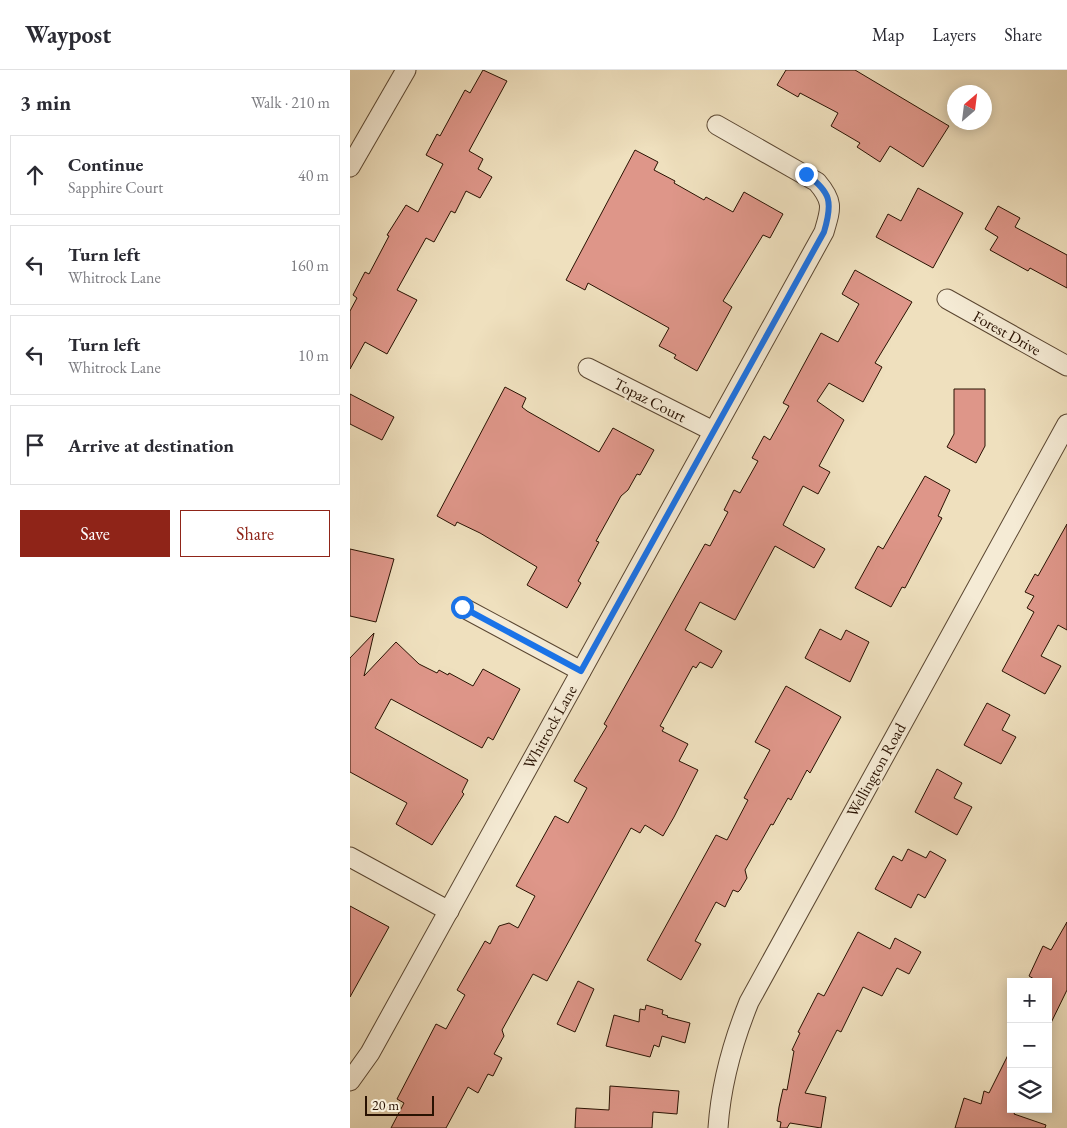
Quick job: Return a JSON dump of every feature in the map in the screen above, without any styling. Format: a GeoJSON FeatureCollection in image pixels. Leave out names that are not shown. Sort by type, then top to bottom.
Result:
{"type":"FeatureCollection","features":[{"type":"Feature","properties":{"kind":"street"},"geometry":{"type":"LineString","coordinates":[[350,167],[406,70]]}},
{"type":"Feature","properties":{"kind":"street","name":"Whitrock Lane"},"geometry":{"type":"LineString","coordinates":[[350,1080],[370,1053],[824,232],[830,212],[828,195],[817,182],[717,125]]}},
{"type":"Feature","properties":{"kind":"street","name":"Forest Drive"},"geometry":{"type":"LineString","coordinates":[[947,299],[1067,366]]}},
{"type":"Feature","properties":{"kind":"street","name":"Topaz Court"},"geometry":{"type":"LineString","coordinates":[[588,368],[713,432]]}},
{"type":"Feature","properties":{"kind":"street","name":"Wellington Road"},"geometry":{"type":"LineString","coordinates":[[718,1128],[720,1094],[732,1044],[749,1002],[1067,424]]}},
{"type":"Feature","properties":{"kind":"street"},"geometry":{"type":"LineString","coordinates":[[462,607],[581,671]]}},
{"type":"Feature","properties":{"kind":"street"},"geometry":{"type":"LineString","coordinates":[[350,857],[449,911]]}},
{"type":"Feature","properties":{"kind":"building"},"geometry":{"type":"Polygon","coordinates":[[[483,70],[507,81],[469,151],[483,159],[478,169],[492,177],[480,198],[466,191],[455,213],[451,211],[434,242],[426,238],[397,290],[417,300],[387,354],[365,342],[350,369],[350,311],[357,298],[353,295],[365,272],[369,274],[389,236],[387,235],[406,205],[418,212],[443,164],[426,155],[437,134],[440,136],[465,90],[470,93],[483,70]]]}},
{"type":"Feature","properties":{"kind":"building"},"geometry":{"type":"Polygon","coordinates":[[[786,70],[855,70],[947,125],[947,129],[923,167],[890,146],[880,162],[857,147],[860,143],[831,126],[838,113],[800,93],[798,97],[777,85],[786,70]]]}},
{"type":"Feature","properties":{"kind":"building"},"geometry":{"type":"Polygon","coordinates":[[[635,150],[658,162],[654,170],[704,200],[706,197],[733,212],[744,192],[783,214],[770,238],[763,235],[723,301],[732,307],[697,371],[674,358],[676,355],[659,346],[669,328],[588,283],[585,290],[566,280],[635,150]]]}},
{"type":"Feature","properties":{"kind":"building"},"geometry":{"type":"Polygon","coordinates":[[[918,188],[963,213],[933,268],[876,237],[888,214],[901,221],[918,188]]]}},
{"type":"Feature","properties":{"kind":"building"},"geometry":{"type":"Polygon","coordinates":[[[998,206],[1020,218],[1015,227],[1067,255],[1067,288],[1030,268],[1028,271],[990,250],[998,237],[985,229],[998,206]]]}},
{"type":"Feature","properties":{"kind":"building"},"geometry":{"type":"Polygon","coordinates":[[[855,270],[912,302],[875,363],[882,367],[863,402],[829,383],[817,401],[844,420],[819,466],[830,472],[818,494],[803,486],[783,525],[825,549],[814,568],[775,546],[735,620],[700,602],[685,630],[722,651],[712,668],[700,662],[696,668],[693,666],[660,726],[664,728],[662,731],[688,744],[679,761],[698,770],[663,836],[645,825],[640,833],[631,828],[547,981],[533,974],[502,1030],[504,1036],[494,1054],[502,1058],[493,1076],[488,1074],[478,1093],[468,1087],[446,1128],[391,1128],[404,1103],[397,1099],[436,1024],[446,1029],[465,995],[457,990],[485,941],[490,944],[499,926],[509,923],[518,928],[535,896],[516,886],[555,816],[568,823],[587,788],[574,781],[607,726],[604,724],[705,544],[710,546],[728,512],[724,510],[734,490],[740,493],[758,461],[752,458],[764,436],[770,440],[789,406],[783,403],[821,333],[838,342],[859,304],[842,294],[855,270]]]}},
{"type":"Feature","properties":{"kind":"building"},"geometry":{"type":"Polygon","coordinates":[[[505,387],[526,398],[522,407],[527,411],[599,452],[613,428],[654,450],[640,475],[637,474],[628,490],[621,496],[596,541],[599,542],[578,581],[581,583],[567,608],[527,585],[537,567],[480,533],[457,522],[455,526],[437,516],[505,387]]]}},
{"type":"Feature","properties":{"kind":"building"},"geometry":{"type":"Polygon","coordinates":[[[954,389],[985,389],[985,446],[976,463],[947,447],[954,434],[954,389]]]}},
{"type":"Feature","properties":{"kind":"building"},"geometry":{"type":"Polygon","coordinates":[[[350,394],[394,417],[382,440],[350,424],[350,394]]]}},
{"type":"Feature","properties":{"kind":"building"},"geometry":{"type":"Polygon","coordinates":[[[925,476],[950,490],[938,516],[942,518],[905,588],[902,587],[891,607],[855,588],[878,546],[883,549],[925,476]]]}},
{"type":"Feature","properties":{"kind":"building"},"geometry":{"type":"Polygon","coordinates":[[[1067,524],[1067,630],[1058,625],[1041,656],[1061,666],[1045,694],[1002,671],[1034,612],[1027,608],[1034,596],[1025,592],[1035,574],[1038,576],[1067,524]]]}},
{"type":"Feature","properties":{"kind":"building"},"geometry":{"type":"Polygon","coordinates":[[[350,549],[394,559],[376,622],[350,616],[350,549]]]}},
{"type":"Feature","properties":{"kind":"building"},"geometry":{"type":"Polygon","coordinates":[[[820,629],[841,640],[846,630],[869,642],[850,682],[805,658],[820,629]]]}},
{"type":"Feature","properties":{"kind":"building"},"geometry":{"type":"Polygon","coordinates":[[[374,633],[364,676],[396,642],[419,664],[437,673],[439,670],[448,675],[449,673],[473,686],[483,669],[520,689],[493,740],[488,737],[482,748],[391,699],[375,728],[468,780],[462,792],[464,794],[432,845],[396,824],[407,803],[350,772],[350,658],[374,633]]]}},
{"type":"Feature","properties":{"kind":"building"},"geometry":{"type":"Polygon","coordinates":[[[786,686],[841,717],[810,773],[807,770],[791,800],[788,798],[773,825],[771,824],[745,870],[747,878],[740,890],[738,892],[733,890],[725,907],[716,902],[695,941],[701,944],[681,980],[647,960],[716,835],[727,840],[748,800],[744,798],[770,750],[755,742],[786,686]]]}},
{"type":"Feature","properties":{"kind":"building"},"geometry":{"type":"Polygon","coordinates":[[[987,703],[1010,715],[1002,730],[1016,737],[1001,764],[964,745],[987,703]]]}},
{"type":"Feature","properties":{"kind":"building"},"geometry":{"type":"Polygon","coordinates":[[[937,769],[962,783],[954,798],[972,807],[957,835],[915,812],[937,769]]]}},
{"type":"Feature","properties":{"kind":"building"},"geometry":{"type":"Polygon","coordinates":[[[908,849],[926,858],[930,851],[946,860],[925,898],[918,894],[911,908],[875,889],[893,856],[902,861],[908,849]]]}},
{"type":"Feature","properties":{"kind":"building"},"geometry":{"type":"Polygon","coordinates":[[[350,906],[389,927],[350,997],[350,906]]]}},
{"type":"Feature","properties":{"kind":"building"},"geometry":{"type":"Polygon","coordinates":[[[1067,922],[1067,990],[1052,1021],[1052,978],[1032,978],[1029,976],[1043,946],[1051,950],[1067,922]]]}},
{"type":"Feature","properties":{"kind":"building"},"geometry":{"type":"Polygon","coordinates":[[[858,932],[890,949],[895,938],[921,952],[909,974],[897,968],[882,996],[863,987],[841,1032],[837,1030],[805,1093],[826,1097],[821,1128],[790,1123],[787,1128],[780,1128],[781,1122],[777,1121],[779,1107],[783,1089],[787,1090],[794,1051],[792,1050],[800,1033],[798,1032],[818,993],[824,996],[858,932]]]}},
{"type":"Feature","properties":{"kind":"building"},"geometry":{"type":"Polygon","coordinates":[[[578,981],[594,989],[575,1032],[557,1024],[578,981]]]}},
{"type":"Feature","properties":{"kind":"building"},"geometry":{"type":"Polygon","coordinates":[[[646,1005],[663,1010],[662,1014],[667,1017],[690,1023],[685,1043],[662,1036],[659,1047],[654,1045],[650,1057],[606,1046],[614,1015],[639,1022],[640,1009],[645,1010],[646,1005]]]}},
{"type":"Feature","properties":{"kind":"building"},"geometry":{"type":"Polygon","coordinates":[[[1007,1057],[1007,1113],[1014,1113],[1046,1125],[1045,1128],[955,1128],[964,1098],[981,1104],[984,1091],[989,1093],[1007,1057]]]}},
{"type":"Feature","properties":{"kind":"building"},"geometry":{"type":"Polygon","coordinates":[[[610,1086],[679,1091],[677,1114],[653,1112],[652,1128],[575,1128],[576,1108],[609,1110],[610,1086]]]}},
{"type":"Feature","properties":{"kind":"route"},"geometry":{"type":"LineString","coordinates":[[462,607],[581,671],[824,232],[830,212],[828,195],[817,182],[806,174]]}}]}
